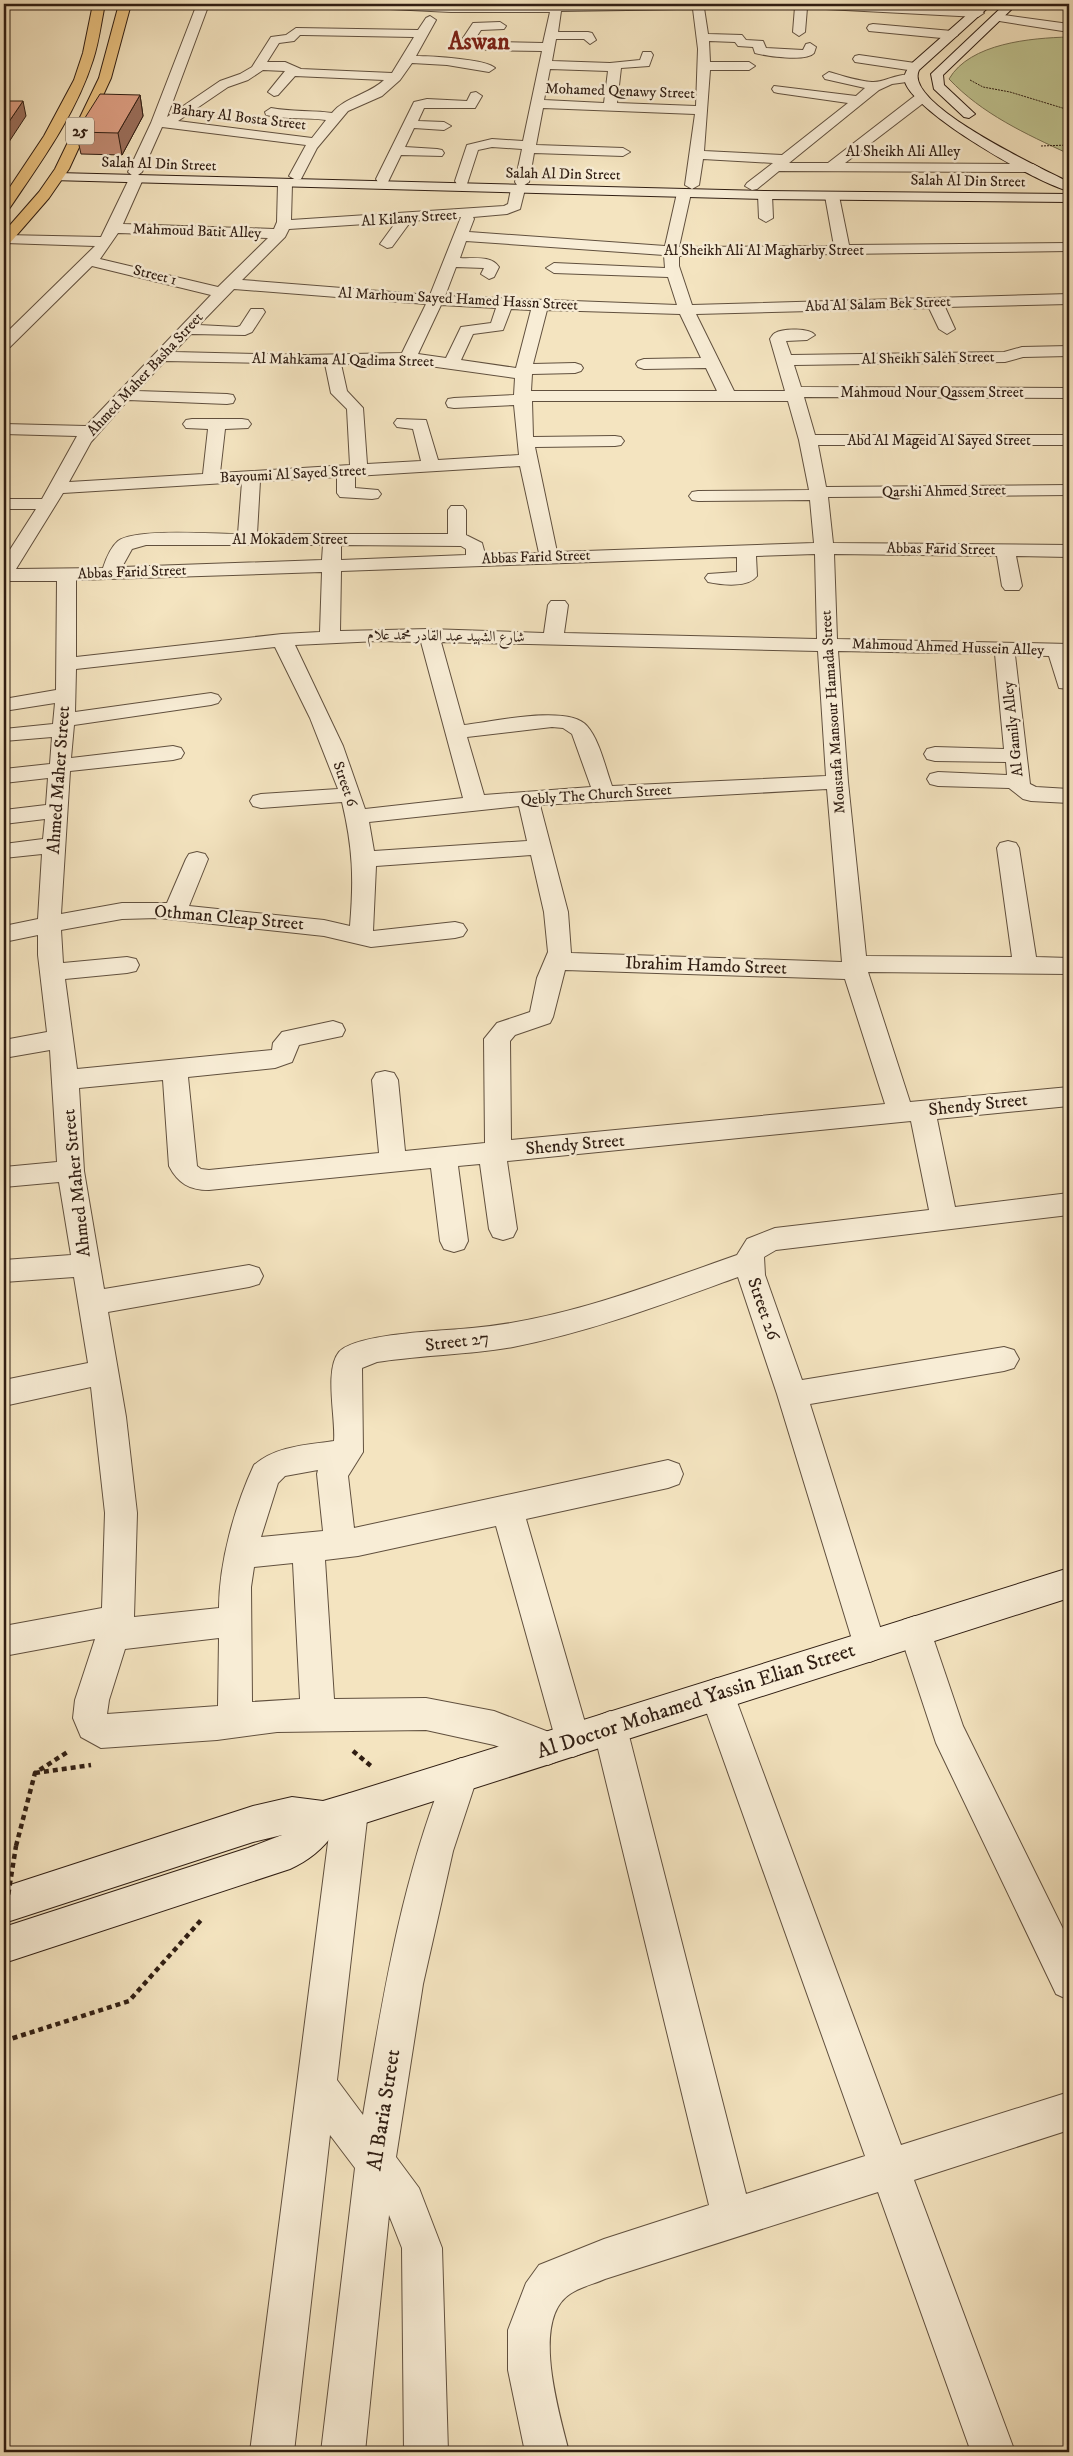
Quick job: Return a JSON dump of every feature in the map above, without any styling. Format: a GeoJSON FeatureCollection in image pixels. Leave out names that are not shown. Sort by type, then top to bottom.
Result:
{"type":"FeatureCollection","features":[{"type":"Feature","properties":{"kind":"main road","name":"25"},"geometry":{"type":"LineString","coordinates":[[4,206],[50,136],[72,98],[87,60],[99,4]]}},
{"type":"Feature","properties":{"kind":"main road","name":"25"},"geometry":{"type":"LineString","coordinates":[[4,240],[59,173],[105,78],[124,6]]}},
{"type":"Feature","properties":{"kind":"main road"},"geometry":{"type":"LineString","coordinates":[[50,136],[56,145],[49,167],[59,173]]}},
{"type":"Feature","properties":{"kind":"street"},"geometry":{"type":"LineString","coordinates":[[4,344],[106,242],[114,228],[135,176],[162,123],[203,4]]}},
{"type":"Feature","properties":{"kind":"street"},"geometry":{"type":"LineString","coordinates":[[350,4],[556,8],[753,4]]}},
{"type":"Feature","properties":{"kind":"street"},"geometry":{"type":"LineString","coordinates":[[799,32],[799,4],[982,8]]}},
{"type":"Feature","properties":{"kind":"street"},"geometry":{"type":"LineString","coordinates":[[978,120],[959,106],[938,86],[936,80],[942,68],[1011,4]]}},
{"type":"Feature","properties":{"kind":"street"},"geometry":{"type":"LineString","coordinates":[[698,5],[703,37],[702,110],[697,155],[671,251],[674,273],[686,310],[728,396]]}},
{"type":"Feature","properties":{"kind":"street"},"geometry":{"type":"LineString","coordinates":[[283,227],[290,180],[315,142],[343,108],[378,94],[396,77],[410,59],[436,7]]}},
{"type":"Feature","properties":{"kind":"street"},"geometry":{"type":"LineString","coordinates":[[520,186],[556,8]]}},
{"type":"Feature","properties":{"kind":"street"},"geometry":{"type":"LineString","coordinates":[[752,186],[875,87],[913,72],[982,8]]}},
{"type":"Feature","properties":{"kind":"street"},"geometry":{"type":"LineString","coordinates":[[998,18],[1069,28]]}},
{"type":"Feature","properties":{"kind":"street"},"geometry":{"type":"LineString","coordinates":[[500,26],[477,26],[469,38],[474,43],[487,46],[550,37],[588,36],[592,34]]}},
{"type":"Feature","properties":{"kind":"street"},"geometry":{"type":"LineString","coordinates":[[873,28],[952,34]]}},
{"type":"Feature","properties":{"kind":"street"},"geometry":{"type":"LineString","coordinates":[[162,123],[224,84],[244,77],[259,66],[275,40],[290,38],[299,32],[423,34]]}},
{"type":"Feature","properties":{"kind":"street"},"geometry":{"type":"LineString","coordinates":[[346,46],[352,33]]}},
{"type":"Feature","properties":{"kind":"street"},"geometry":{"type":"LineString","coordinates":[[703,37],[738,38],[742,43],[759,44],[759,50],[765,52],[805,54],[808,53],[810,46]]}},
{"type":"Feature","properties":{"kind":"street"},"geometry":{"type":"LineString","coordinates":[[545,65],[614,67],[620,64],[645,64],[647,55]]}},
{"type":"Feature","properties":{"kind":"street"},"geometry":{"type":"LineString","coordinates":[[859,58],[913,72]]}},
{"type":"Feature","properties":{"kind":"street"},"geometry":{"type":"LineString","coordinates":[[410,59],[448,61],[489,68]]}},
{"type":"Feature","properties":{"kind":"street"},"geometry":{"type":"LineString","coordinates":[[259,66],[285,66],[292,71],[396,77]]}},
{"type":"Feature","properties":{"kind":"street"},"geometry":{"type":"LineString","coordinates":[[702,66],[749,66]]}},
{"type":"Feature","properties":{"kind":"street"},"geometry":{"type":"LineString","coordinates":[[610,105],[614,67]]}},
{"type":"Feature","properties":{"kind":"street"},"geometry":{"type":"LineString","coordinates":[[274,92],[292,71]]}},
{"type":"Feature","properties":{"kind":"street"},"geometry":{"type":"LineString","coordinates":[[913,72],[911,84],[921,98],[953,124],[1069,188]]}},
{"type":"Feature","properties":{"kind":"street"},"geometry":{"type":"LineString","coordinates":[[829,76],[875,87]]}},
{"type":"Feature","properties":{"kind":"street"},"geometry":{"type":"LineString","coordinates":[[702,88],[716,89]]}},
{"type":"Feature","properties":{"kind":"street"},"geometry":{"type":"LineString","coordinates":[[776,88],[857,100]]}},
{"type":"Feature","properties":{"kind":"street"},"geometry":{"type":"LineString","coordinates":[[383,178],[420,105],[427,103],[470,105],[476,96]]}},
{"type":"Feature","properties":{"kind":"street"},"geometry":{"type":"LineString","coordinates":[[832,167],[921,98]]}},
{"type":"Feature","properties":{"kind":"street"},"geometry":{"type":"LineString","coordinates":[[352,104],[380,106]]}},
{"type":"Feature","properties":{"kind":"street","name":"Mohamed Qenawy Street"},"geometry":{"type":"LineString","coordinates":[[537,104],[610,105],[702,110]]}},
{"type":"Feature","properties":{"kind":"street"},"geometry":{"type":"LineString","coordinates":[[399,108],[417,109]]}},
{"type":"Feature","properties":{"kind":"street"},"geometry":{"type":"LineString","coordinates":[[270,112],[293,116],[307,113],[335,118]]}},
{"type":"Feature","properties":{"kind":"street","name":"Bahary Al Bosta Street"},"geometry":{"type":"LineString","coordinates":[[162,123],[315,142]]}},
{"type":"Feature","properties":{"kind":"street"},"geometry":{"type":"LineString","coordinates":[[410,124],[444,126]]}},
{"type":"Feature","properties":{"kind":"street"},"geometry":{"type":"LineString","coordinates":[[462,180],[472,148],[486,144],[529,147],[603,146],[622,152]]}},
{"type":"Feature","properties":{"kind":"street"},"geometry":{"type":"LineString","coordinates":[[397,151],[437,153]]}},
{"type":"Feature","properties":{"kind":"street","name":"Al Sheikh Ali Alley"},"geometry":{"type":"LineString","coordinates":[[697,155],[832,167],[1032,168]]}},
{"type":"Feature","properties":{"kind":"street","name":"Salah Al Din Street"},"geometry":{"type":"LineString","coordinates":[[59,173],[688,189],[765,195],[1069,198]]}},
{"type":"Feature","properties":{"kind":"street","name":"Salah Al Din Street"},"geometry":{"type":"LineString","coordinates":[[290,180],[383,178],[462,180],[520,186]]}},
{"type":"Feature","properties":{"kind":"street","name":"Al Kilany Street"},"geometry":{"type":"LineString","coordinates":[[210,218],[283,227],[469,213],[512,208],[515,206],[520,186]]}},
{"type":"Feature","properties":{"kind":"street","name":"Salah Al Din Street"},"geometry":{"type":"LineString","coordinates":[[688,189],[752,186],[1069,188]]}},
{"type":"Feature","properties":{"kind":"street"},"geometry":{"type":"LineString","coordinates":[[765,195],[766,218]]}},
{"type":"Feature","properties":{"kind":"street"},"geometry":{"type":"LineString","coordinates":[[832,196],[842,250]]}},
{"type":"Feature","properties":{"kind":"street"},"geometry":{"type":"LineString","coordinates":[[408,358],[436,300],[469,213]]}},
{"type":"Feature","properties":{"kind":"street"},"geometry":{"type":"LineString","coordinates":[[387,244],[405,219]]}},
{"type":"Feature","properties":{"kind":"street","name":"Mahmoud Batit Alley"},"geometry":{"type":"LineString","coordinates":[[114,228],[283,227]]}},
{"type":"Feature","properties":{"kind":"street","name":"Ahmed Maher Basha Street"},"geometry":{"type":"LineString","coordinates":[[4,574],[48,504],[83,440],[91,430],[283,227]]}},
{"type":"Feature","properties":{"kind":"street","name":"Al Sheikh Ali Al Magharby Street"},"geometry":{"type":"LineString","coordinates":[[460,236],[671,251],[842,250],[871,245],[1069,247]]}},
{"type":"Feature","properties":{"kind":"street"},"geometry":{"type":"LineString","coordinates":[[4,240],[106,242]]}},
{"type":"Feature","properties":{"kind":"street","name":"Street 1"},"geometry":{"type":"LineString","coordinates":[[89,261],[225,288]]}},
{"type":"Feature","properties":{"kind":"street"},"geometry":{"type":"LineString","coordinates":[[450,262],[489,264],[492,267],[489,274]]}},
{"type":"Feature","properties":{"kind":"street"},"geometry":{"type":"LineString","coordinates":[[554,268],[674,273]]}},
{"type":"Feature","properties":{"kind":"street","name":"Al Marhoum Sayed Hamed Hassn Street"},"geometry":{"type":"LineString","coordinates":[[225,288],[540,306],[686,310]]}},
{"type":"Feature","properties":{"kind":"street","name":"Abd Al Salam Bek Street"},"geometry":{"type":"LineString","coordinates":[[686,310],[1069,300]]}},
{"type":"Feature","properties":{"kind":"street"},"geometry":{"type":"LineString","coordinates":[[935,302],[947,329]]}},
{"type":"Feature","properties":{"kind":"street"},"geometry":{"type":"LineString","coordinates":[[452,363],[466,330],[491,330],[497,327],[505,304]]}},
{"type":"Feature","properties":{"kind":"street"},"geometry":{"type":"LineString","coordinates":[[894,304],[901,321]]}},
{"type":"Feature","properties":{"kind":"street"},"geometry":{"type":"LineString","coordinates":[[540,306],[524,371],[524,398],[527,451],[549,556]]}},
{"type":"Feature","properties":{"kind":"street"},"geometry":{"type":"LineString","coordinates":[[187,329],[239,332],[246,329],[257,312]]}},
{"type":"Feature","properties":{"kind":"street","name":"Moustafa Mansour Hamada Street"},"geometry":{"type":"LineString","coordinates":[[806,335],[778,338],[808,440],[818,494],[824,548],[827,643],[837,782],[855,967],[912,1112],[944,1219]]}},
{"type":"Feature","properties":{"kind":"street","name":"Al Sheikh Saleh Street"},"geometry":{"type":"LineString","coordinates":[[786,360],[1005,357],[1022,352],[1069,351]]}},
{"type":"Feature","properties":{"kind":"street","name":"Al Mahkama Al Qadima Street"},"geometry":{"type":"LineString","coordinates":[[161,356],[332,359],[408,358],[524,371],[575,368]]}},
{"type":"Feature","properties":{"kind":"street"},"geometry":{"type":"LineString","coordinates":[[332,359],[338,394],[355,408],[352,470],[346,493],[372,494]]}},
{"type":"Feature","properties":{"kind":"street"},"geometry":{"type":"LineString","coordinates":[[644,364],[712,362]]}},
{"type":"Feature","properties":{"kind":"street","name":"Mahmoud Nour Qassem Street"},"geometry":{"type":"LineString","coordinates":[[454,403],[524,398],[1069,392]]}},
{"type":"Feature","properties":{"kind":"street"},"geometry":{"type":"LineString","coordinates":[[123,395],[227,399]]}},
{"type":"Feature","properties":{"kind":"street"},"geometry":{"type":"LineString","coordinates":[[403,423],[420,424],[431,466]]}},
{"type":"Feature","properties":{"kind":"street"},"geometry":{"type":"LineString","coordinates":[[192,424],[242,424]]}},
{"type":"Feature","properties":{"kind":"street"},"geometry":{"type":"LineString","coordinates":[[211,478],[216,424]]}},
{"type":"Feature","properties":{"kind":"street"},"geometry":{"type":"LineString","coordinates":[[4,430],[91,430]]}},
{"type":"Feature","properties":{"kind":"street","name":"Abd Al Mageid Al Sayed Street"},"geometry":{"type":"LineString","coordinates":[[808,440],[1069,440]]}},
{"type":"Feature","properties":{"kind":"street","name":"Bayoumi Al Sayed Street"},"geometry":{"type":"LineString","coordinates":[[57,488],[431,466],[527,451],[615,441]]}},
{"type":"Feature","properties":{"kind":"street"},"geometry":{"type":"LineString","coordinates":[[247,539],[251,476]]}},
{"type":"Feature","properties":{"kind":"street","name":"Qarshi Ahmed Street"},"geometry":{"type":"LineString","coordinates":[[698,496],[1069,490]]}},
{"type":"Feature","properties":{"kind":"street"},"geometry":{"type":"LineString","coordinates":[[4,504],[48,504]]}},
{"type":"Feature","properties":{"kind":"street"},"geometry":{"type":"LineString","coordinates":[[457,510],[457,540],[472,543],[475,547],[476,559]]}},
{"type":"Feature","properties":{"kind":"street","name":"Al Mokadem Street"},"geometry":{"type":"LineString","coordinates":[[110,573],[122,546],[137,539],[457,540]]}},
{"type":"Feature","properties":{"kind":"street"},"geometry":{"type":"LineString","coordinates":[[330,636],[332,539]]}},
{"type":"Feature","properties":{"kind":"street","name":"Abbas Farid Street"},"geometry":{"type":"LineString","coordinates":[[4,574],[67,575],[549,556],[824,548],[1069,551]]}},
{"type":"Feature","properties":{"kind":"street"},"geometry":{"type":"LineString","coordinates":[[715,578],[745,578],[747,576],[746,550]]}},
{"type":"Feature","properties":{"kind":"street"},"geometry":{"type":"LineString","coordinates":[[1005,550],[1012,586]]}},
{"type":"Feature","properties":{"kind":"street","name":"Ahmed Maher Street"},"geometry":{"type":"LineString","coordinates":[[67,575],[64,715],[49,902],[52,972],[66,1080],[71,1171],[116,1454],[121,1513],[116,1628],[92,1700],[90,1718],[94,1725],[111,1731]]}},
{"type":"Feature","properties":{"kind":"street"},"geometry":{"type":"LineString","coordinates":[[553,638],[558,605]]}},
{"type":"Feature","properties":{"kind":"street"},"geometry":{"type":"LineString","coordinates":[[429,635],[475,803]]}},
{"type":"Feature","properties":{"kind":"street","name":"شارع الشهيد عبد القادر محمد علام"},"geometry":{"type":"LineString","coordinates":[[66,664],[330,636],[429,635],[827,643]]}},
{"type":"Feature","properties":{"kind":"street","name":"Street 6"},"geometry":{"type":"LineString","coordinates":[[282,640],[321,721],[350,795],[356,817],[364,859],[361,938]]}},
{"type":"Feature","properties":{"kind":"street","name":"Mahmoud Ahmed Hussein Alley"},"geometry":{"type":"LineString","coordinates":[[827,643],[1064,650]]}},
{"type":"Feature","properties":{"kind":"street","name":"Al Gamily Alley"},"geometry":{"type":"LineString","coordinates":[[1004,648],[1019,787],[1032,794],[1069,796]]}},
{"type":"Feature","properties":{"kind":"street"},"geometry":{"type":"LineString","coordinates":[[1064,650],[1066,684]]}},
{"type":"Feature","properties":{"kind":"street"},"geometry":{"type":"LineString","coordinates":[[4,736],[64,715],[211,699]]}},
{"type":"Feature","properties":{"kind":"street"},"geometry":{"type":"LineString","coordinates":[[4,705],[64,715]]}},
{"type":"Feature","properties":{"kind":"street"},"geometry":{"type":"LineString","coordinates":[[456,732],[552,721],[565,721],[577,725],[582,733],[604,793]]}},
{"type":"Feature","properties":{"kind":"street"},"geometry":{"type":"LineString","coordinates":[[4,776],[173,753]]}},
{"type":"Feature","properties":{"kind":"street"},"geometry":{"type":"LineString","coordinates":[[934,754],[1017,756]]}},
{"type":"Feature","properties":{"kind":"street"},"geometry":{"type":"LineString","coordinates":[[938,779],[1019,782]]}},
{"type":"Feature","properties":{"kind":"street","name":"Qebly The Church Street"},"geometry":{"type":"LineString","coordinates":[[356,817],[475,803],[604,793],[837,782]]}},
{"type":"Feature","properties":{"kind":"street"},"geometry":{"type":"LineString","coordinates":[[261,801],[350,795]]}},
{"type":"Feature","properties":{"kind":"street"},"geometry":{"type":"LineString","coordinates":[[503,1229],[495,1152],[497,1039],[506,1029],[541,1017],[549,978],[560,952],[556,912],[538,847],[528,799]]}},
{"type":"Feature","properties":{"kind":"street"},"geometry":{"type":"LineString","coordinates":[[4,817],[56,811]]}},
{"type":"Feature","properties":{"kind":"street"},"geometry":{"type":"LineString","coordinates":[[4,851],[54,845]]}},
{"type":"Feature","properties":{"kind":"street"},"geometry":{"type":"LineString","coordinates":[[364,859],[538,847]]}},
{"type":"Feature","properties":{"kind":"street"},"geometry":{"type":"LineString","coordinates":[[1008,848],[1025,965]]}},
{"type":"Feature","properties":{"kind":"street"},"geometry":{"type":"LineString","coordinates":[[175,911],[197,859]]}},
{"type":"Feature","properties":{"kind":"street","name":"Othman Cleap Street"},"geometry":{"type":"LineString","coordinates":[[4,934],[122,911],[175,911],[324,928],[361,938],[382,939],[456,930]]}},
{"type":"Feature","properties":{"kind":"street","name":"Ibrahim Hamdo Street"},"geometry":{"type":"LineString","coordinates":[[557,962],[855,967],[1069,966]]}},
{"type":"Feature","properties":{"kind":"street"},"geometry":{"type":"LineString","coordinates":[[52,972],[127,965]]}},
{"type":"Feature","properties":{"kind":"street"},"geometry":{"type":"LineString","coordinates":[[66,1080],[279,1058],[283,1056],[286,1043],[291,1038],[333,1030]]}},
{"type":"Feature","properties":{"kind":"street"},"geometry":{"type":"LineString","coordinates":[[4,1049],[61,1039]]}},
{"type":"Feature","properties":{"kind":"street","name":"Shendy Street"},"geometry":{"type":"LineString","coordinates":[[175,1070],[182,1166],[187,1174],[196,1180],[1069,1096]]}},
{"type":"Feature","properties":{"kind":"street"},"geometry":{"type":"LineString","coordinates":[[385,1080],[393,1162]]}},
{"type":"Feature","properties":{"kind":"street"},"geometry":{"type":"LineString","coordinates":[[443,1156],[454,1242]]}},
{"type":"Feature","properties":{"kind":"street"},"geometry":{"type":"LineString","coordinates":[[4,1177],[71,1171]]}},
{"type":"Feature","properties":{"kind":"street","name":"Street 26"},"geometry":{"type":"LineString","coordinates":[[870,1646],[792,1394],[748,1262],[752,1251],[761,1243],[775,1239],[1069,1204]]}},
{"type":"Feature","properties":{"kind":"street","name":"Street 27"},"geometry":{"type":"LineString","coordinates":[[348,1452],[346,1371],[349,1361],[358,1354],[473,1341],[548,1328],[618,1308],[748,1262]]}},
{"type":"Feature","properties":{"kind":"street"},"geometry":{"type":"LineString","coordinates":[[4,1271],[86,1266]]}},
{"type":"Feature","properties":{"kind":"street"},"geometry":{"type":"LineString","coordinates":[[91,1303],[249,1276]]}},
{"type":"Feature","properties":{"kind":"street"},"geometry":{"type":"LineString","coordinates":[[792,1394],[1004,1359]]}},
{"type":"Feature","properties":{"kind":"street"},"geometry":{"type":"LineString","coordinates":[[4,1393],[103,1372]]}},
{"type":"Feature","properties":{"kind":"street"},"geometry":{"type":"LineString","coordinates":[[340,1545],[332,1474],[334,1468],[348,1452]]}},
{"type":"Feature","properties":{"kind":"street"},"geometry":{"type":"LineString","coordinates":[[235,1721],[234,1587],[240,1554],[265,1475],[276,1465],[290,1460],[348,1452]]}},
{"type":"Feature","properties":{"kind":"street"},"geometry":{"type":"LineString","coordinates":[[240,1554],[340,1545],[668,1474]]}},
{"type":"Feature","properties":{"kind":"street"},"geometry":{"type":"LineString","coordinates":[[111,1731],[318,1715],[426,1714],[560,1744],[507,1510]]}},
{"type":"Feature","properties":{"kind":"street"},"geometry":{"type":"LineString","coordinates":[[308,1548],[318,1715]]}},
{"type":"Feature","properties":{"kind":"street","name":"Al Doctor Mohamed Yassin Elian Street"},"geometry":{"type":"LineString","coordinates":[[4,1904],[268,1820],[292,1815],[336,1815],[1069,1582]]}},
{"type":"Feature","properties":{"kind":"street"},"geometry":{"type":"LineString","coordinates":[[4,1641],[116,1628],[234,1621]]}},
{"type":"Feature","properties":{"kind":"street"},"geometry":{"type":"LineString","coordinates":[[915,1632],[948,1731],[1058,1936],[1069,1981]]}},
{"type":"Feature","properties":{"kind":"street"},"geometry":{"type":"LineString","coordinates":[[717,1694],[993,2452]]}},
{"type":"Feature","properties":{"kind":"street"},"geometry":{"type":"LineString","coordinates":[[610,1728],[732,2219]]}},
{"type":"Feature","properties":{"kind":"street","name":"Al Baria Street"},"geometry":{"type":"LineString","coordinates":[[343,2452],[375,2163],[404,1984],[435,1850],[461,1775]]}},
{"type":"Feature","properties":{"kind":"street"},"geometry":{"type":"LineString","coordinates":[[4,1945],[290,1851],[336,1815]]}},
{"type":"Feature","properties":{"kind":"street"},"geometry":{"type":"LineString","coordinates":[[272,2452],[318,2087],[336,1815]]}},
{"type":"Feature","properties":{"kind":"street"},"geometry":{"type":"LineString","coordinates":[[318,2087],[405,2202],[422,2248],[426,2452]]}},
{"type":"Feature","properties":{"kind":"street"},"geometry":{"type":"LineString","coordinates":[[547,2452],[529,2370],[529,2330],[541,2298],[554,2280],[604,2259],[1069,2111]]}},
{"type":"Feature","properties":{"kind":"path"},"geometry":{"type":"LineString","coordinates":[[124,6],[177,7]]}},
{"type":"Feature","properties":{"kind":"path"},"geometry":{"type":"LineString","coordinates":[[942,68],[983,87],[1010,92],[1069,110]]}},
{"type":"Feature","properties":{"kind":"path"},"geometry":{"type":"LineString","coordinates":[[1032,146],[1069,145]]}},
{"type":"Feature","properties":{"kind":"path"},"geometry":{"type":"LineString","coordinates":[[4,1921],[16,1846],[35,1773],[111,1731]]}},
{"type":"Feature","properties":{"kind":"path"},"geometry":{"type":"LineString","coordinates":[[346,1744],[376,1770]]}},
{"type":"Feature","properties":{"kind":"path"},"geometry":{"type":"LineString","coordinates":[[4,2041],[129,2000],[209,1911]]}},
{"type":"Feature","properties":{"kind":"green space"},"geometry":{"type":"Polygon","coordinates":[[[1069,37],[1069,154],[1021,131],[990,113],[949,79],[971,57],[986,50],[1020,41],[1069,37]]]}},
{"type":"Feature","properties":{"kind":"building"},"geometry":{"type":"Polygon","coordinates":[[[100,94],[140,95],[118,133],[76,132],[100,94]]]}},
{"type":"Feature","properties":{"kind":"building"},"geometry":{"type":"Polygon","coordinates":[[[4,101],[23,101],[4,129],[4,101]]]}},
{"type":"Feature","properties":{"kind":"district","name":"Aswan"},"geometry":{"type":"Point","coordinates":[479,42]}}]}
